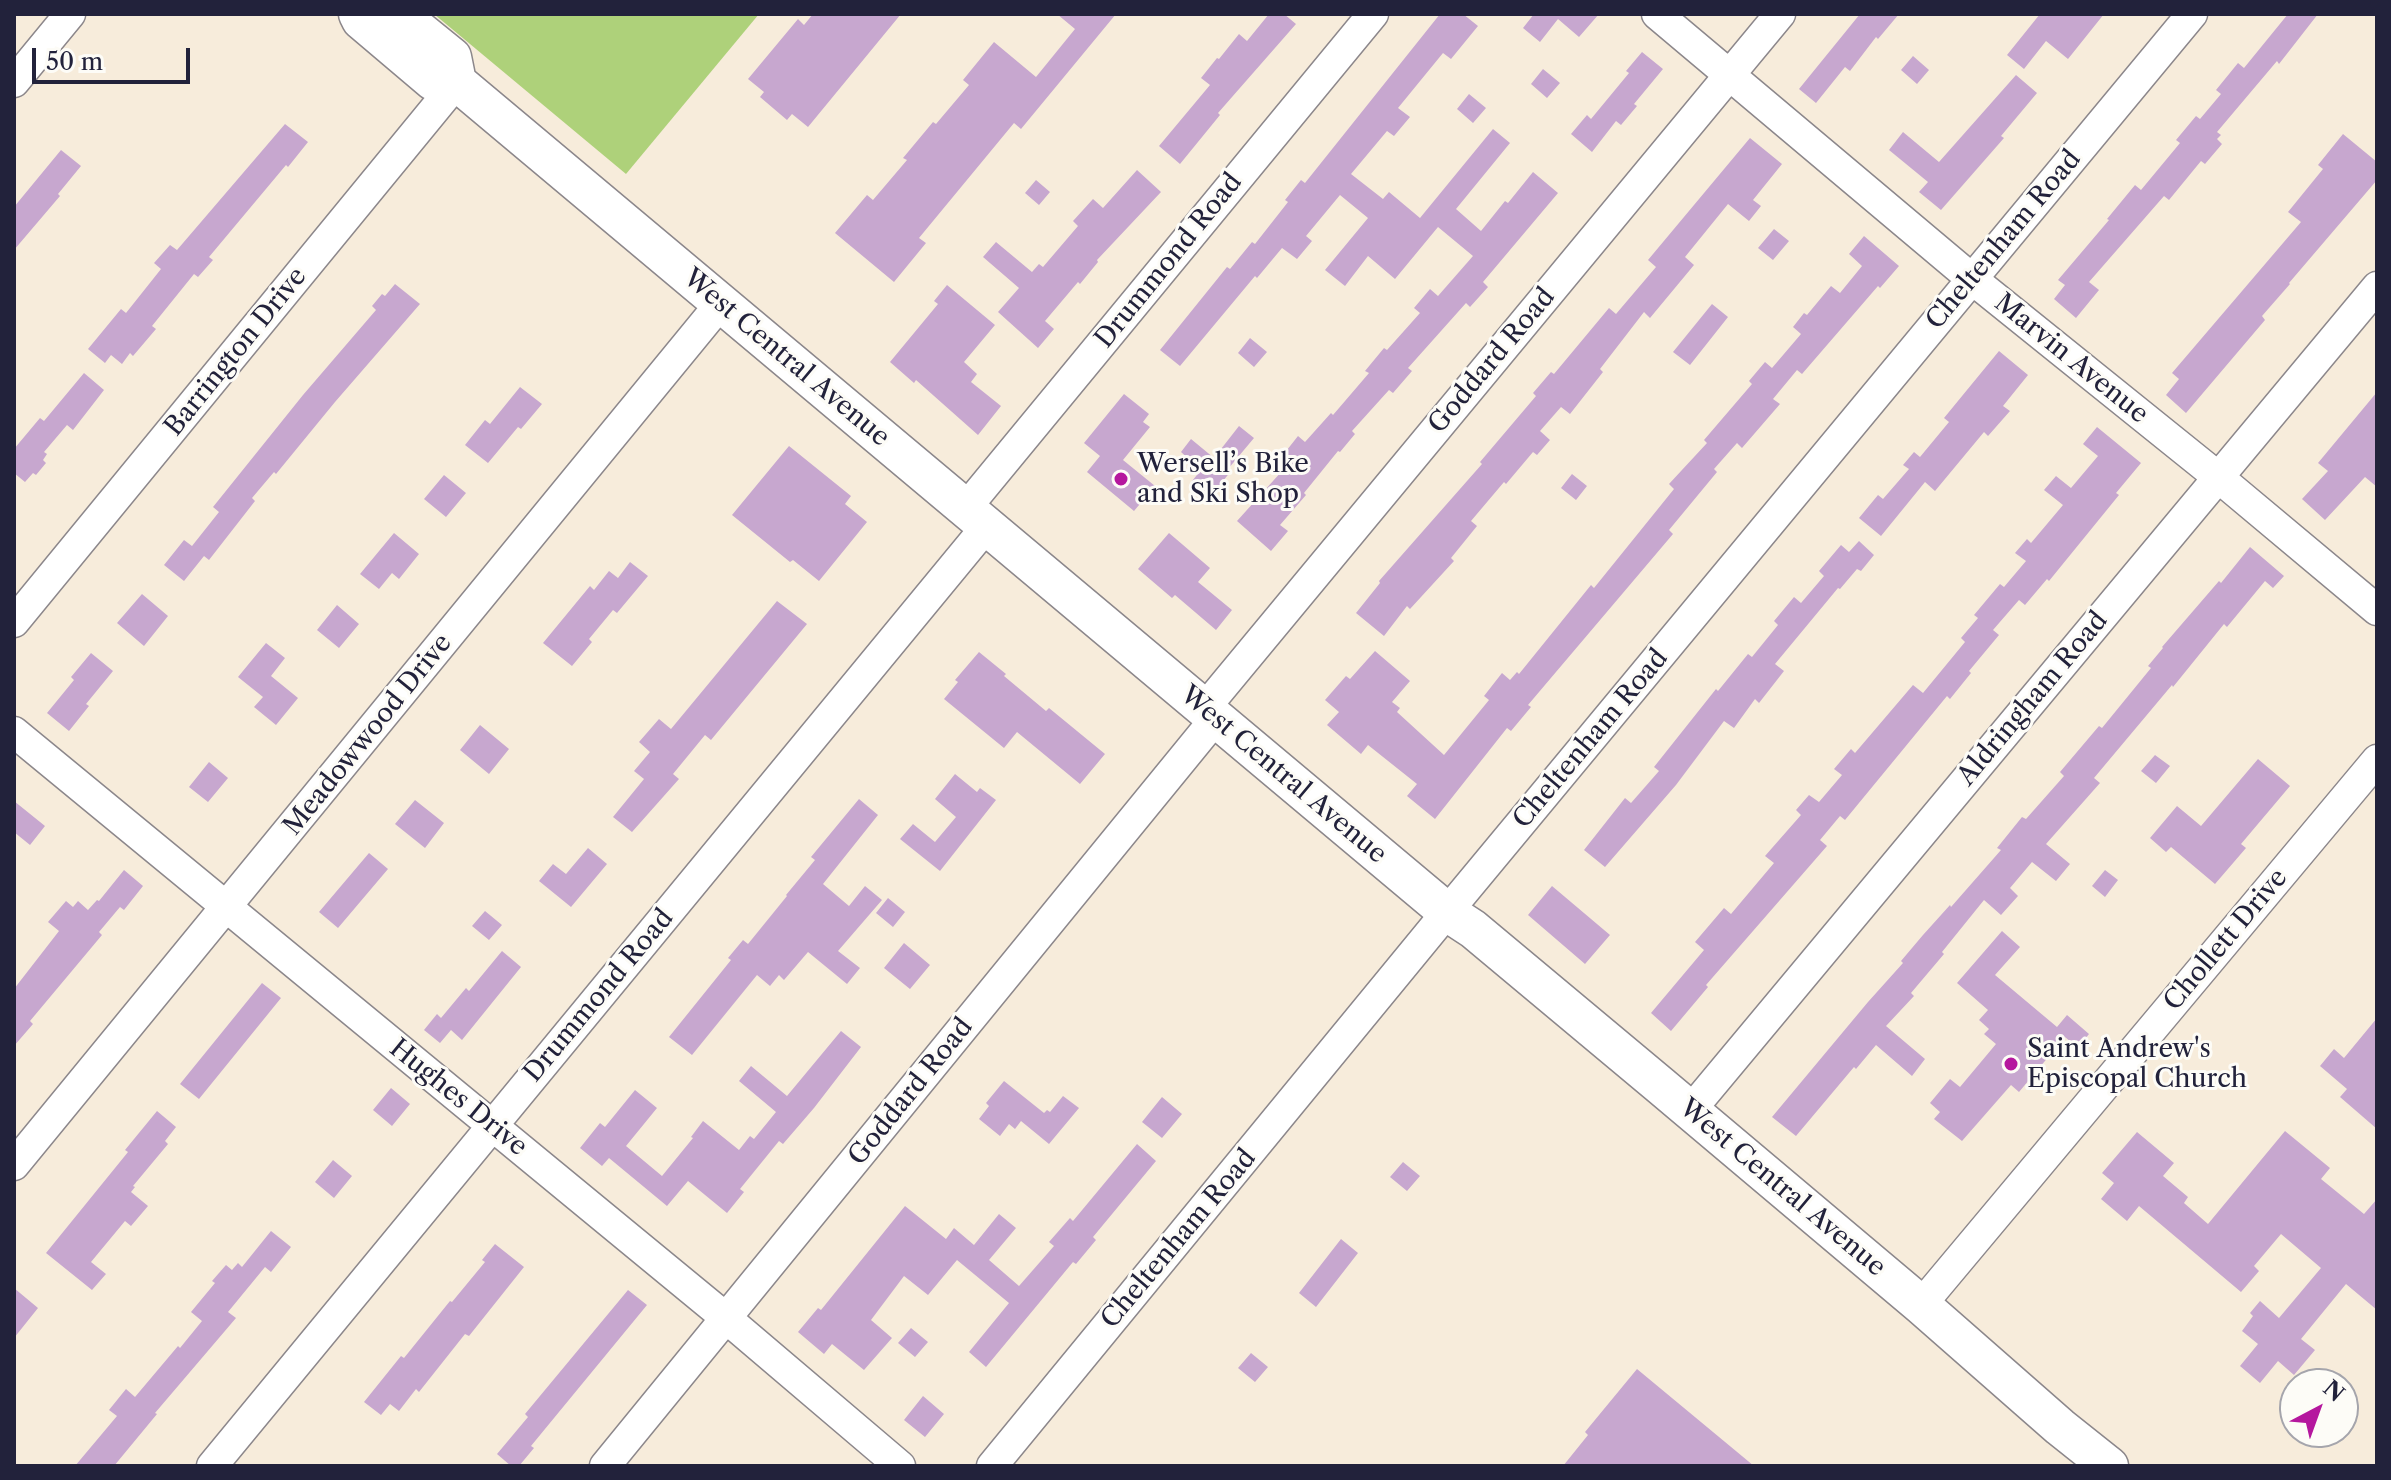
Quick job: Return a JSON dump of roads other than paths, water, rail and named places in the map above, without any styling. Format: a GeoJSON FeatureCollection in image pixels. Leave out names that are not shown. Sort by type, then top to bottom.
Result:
{"type":"FeatureCollection","features":[{"type":"Feature","properties":{"kind":"main road","name":"West Central Avenue"},"geometry":{"type":"LineString","coordinates":[[358,14],[361,20],[433,81],[457,82],[1447,912],[1473,929],[2109,1466]]}},
{"type":"Feature","properties":{"kind":"main road","name":"West Central Avenue"},"geometry":{"type":"LineString","coordinates":[[399,14],[452,57],[457,82]]}},
{"type":"Feature","properties":{"kind":"street"},"geometry":{"type":"LineString","coordinates":[[14,82],[70,14]]}},
{"type":"Feature","properties":{"kind":"street","name":"Drummond Road"},"geometry":{"type":"LineString","coordinates":[[212,1466],[492,1126],[1373,14]]}},
{"type":"Feature","properties":{"kind":"street","name":"Marvin Avenue"},"geometry":{"type":"LineString","coordinates":[[1657,14],[1972,279],[2377,610]]}},
{"type":"Feature","properties":{"kind":"street","name":"Goddard Road"},"geometry":{"type":"LineString","coordinates":[[605,1466],[1210,714],[1780,14]]}},
{"type":"Feature","properties":{"kind":"street","name":"Cheltenham Road"},"geometry":{"type":"LineString","coordinates":[[992,1466],[2192,14]]}},
{"type":"Feature","properties":{"kind":"street","name":"Barrington Drive"},"geometry":{"type":"LineString","coordinates":[[14,622],[457,82]]}},
{"type":"Feature","properties":{"kind":"street","name":"Aldringham Road"},"geometry":{"type":"LineString","coordinates":[[1690,1111],[2377,287]]}},
{"type":"Feature","properties":{"kind":"street","name":"Meadowwood Drive"},"geometry":{"type":"LineString","coordinates":[[14,1165],[721,303]]}},
{"type":"Feature","properties":{"kind":"street","name":"Hughes Drive"},"geometry":{"type":"LineString","coordinates":[[14,732],[726,1318],[900,1466]]}},
{"type":"Feature","properties":{"kind":"street","name":"Chollett Drive"},"geometry":{"type":"LineString","coordinates":[[1921,1305],[2377,760]]}},
{"type":"Feature","properties":{"kind":"place","name":"Wersell’s Bike and Ski Shop"},"geometry":{"type":"Point","coordinates":[1121,479]}},
{"type":"Feature","properties":{"kind":"place","name":"Saint Andrew's Episcopal Church"},"geometry":{"type":"Point","coordinates":[2011,1064]}}]}
